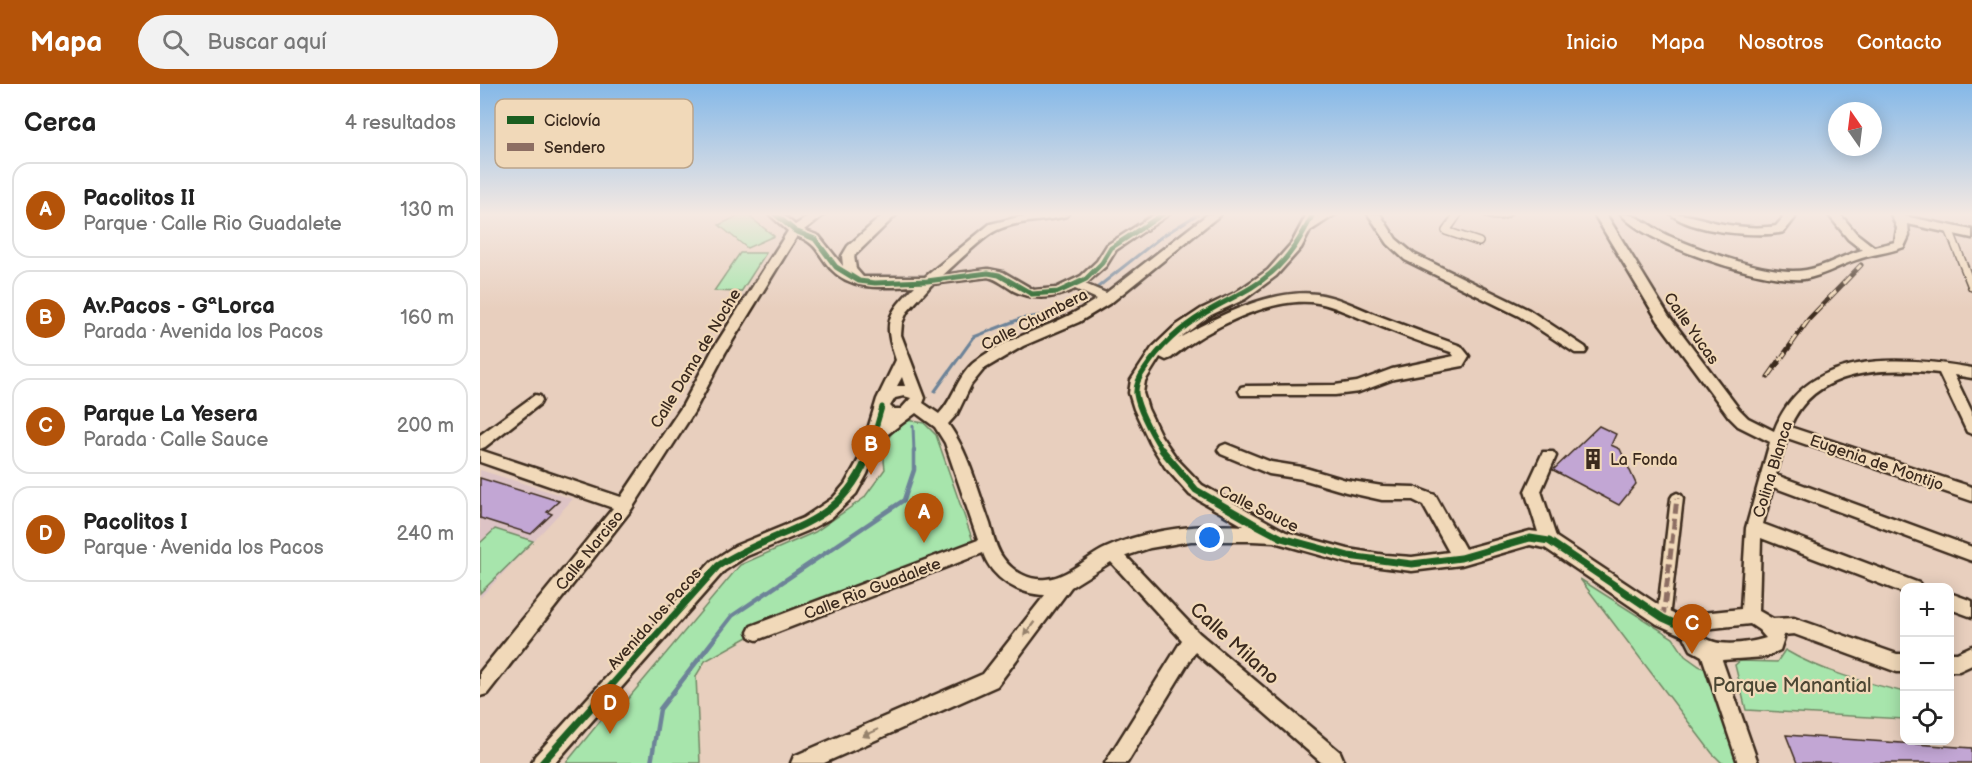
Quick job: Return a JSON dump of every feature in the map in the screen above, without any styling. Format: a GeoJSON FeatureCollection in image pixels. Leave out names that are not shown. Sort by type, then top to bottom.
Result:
{"type":"FeatureCollection","features":[{"type":"Feature","properties":{"kind":"street","name":"Calle Dama de Noche"},"geometry":{"type":"LineString","coordinates":[[626,504],[689,408],[718,352],[786,246]]}},
{"type":"Feature","properties":{"kind":"street"},"geometry":{"type":"LineString","coordinates":[[820,246],[836,267],[859,281]]}},
{"type":"Feature","properties":{"kind":"street"},"geometry":{"type":"LineString","coordinates":[[856,246],[848,256],[850,270],[859,281]]}},
{"type":"Feature","properties":{"kind":"street"},"geometry":{"type":"LineString","coordinates":[[911,404],[893,326],[902,310],[927,281],[969,246]]}},
{"type":"Feature","properties":{"kind":"street","name":"Calle Chumbera"},"geometry":{"type":"LineString","coordinates":[[859,281],[875,283],[927,281],[988,273],[999,275],[1032,294],[1058,292],[1086,279],[1115,246]]}},
{"type":"Feature","properties":{"kind":"street","name":"Calle Chumbera"},"geometry":{"type":"LineString","coordinates":[[940,423],[952,410],[965,383],[979,365],[1018,343],[1074,319],[1107,299],[1175,246]]}},
{"type":"Feature","properties":{"kind":"street","name":"Calle Sauce"},"geometry":{"type":"LineString","coordinates":[[1296,246],[1272,273],[1240,296],[1206,312],[1179,330],[1147,364],[1138,380],[1136,393],[1155,440],[1171,463],[1196,490],[1282,538],[1348,556],[1412,564],[1461,558],[1530,538],[1549,541]]}},
{"type":"Feature","properties":{"kind":"street"},"geometry":{"type":"LineString","coordinates":[[1396,246],[1424,264],[1495,300],[1529,314],[1557,331],[1580,350]]}},
{"type":"Feature","properties":{"kind":"street","name":"Calle Yucas"},"geometry":{"type":"LineString","coordinates":[[1619,246],[1663,318],[1734,413],[1743,422],[1780,435]]}},
{"type":"Feature","properties":{"kind":"street"},"geometry":{"type":"LineString","coordinates":[[1685,246],[1718,258],[1776,273],[1795,275],[1809,274],[1890,246]]}},
{"type":"Feature","properties":{"kind":"street"},"geometry":{"type":"LineString","coordinates":[[1864,246],[1871,251]]}},
{"type":"Feature","properties":{"kind":"street"},"geometry":{"type":"LineString","coordinates":[[1076,285],[1107,299]]}},
{"type":"Feature","properties":{"kind":"street"},"geometry":{"type":"LineString","coordinates":[[1147,364],[1228,318],[1301,297],[1336,304],[1456,349],[1462,356],[1462,360],[1458,362],[1392,374],[1359,387],[1335,390],[1245,391]]}},
{"type":"Feature","properties":{"kind":"street","name":"Avenida los Pacos"},"geometry":{"type":"LineString","coordinates":[[542,763],[718,566],[743,549],[811,523],[837,505],[854,488],[865,468],[883,403],[902,361]]}},
{"type":"Feature","properties":{"kind":"street","name":"Colina Blanca"},"geometry":{"type":"LineString","coordinates":[[1750,616],[1754,528],[1780,435],[1796,402],[1810,389],[1829,378],[1857,369],[1906,365],[1943,367],[1972,373]]}},
{"type":"Feature","properties":{"kind":"street"},"geometry":{"type":"LineString","coordinates":[[1943,367],[1972,428]]}},
{"type":"Feature","properties":{"kind":"street"},"geometry":{"type":"LineString","coordinates":[[911,404],[894,415],[886,412],[883,403],[898,391],[904,390],[911,404],[940,423],[952,441],[994,560],[1007,576],[1028,587],[1046,587],[1064,583]]}},
{"type":"Feature","properties":{"kind":"street"},"geometry":{"type":"LineString","coordinates":[[480,443],[535,400]]}},
{"type":"Feature","properties":{"kind":"street"},"geometry":{"type":"LineString","coordinates":[[876,435],[911,404]]}},
{"type":"Feature","properties":{"kind":"street","name":"Eugenia de Montijo"},"geometry":{"type":"LineString","coordinates":[[1780,435],[1972,494]]}},
{"type":"Feature","properties":{"kind":"street"},"geometry":{"type":"LineString","coordinates":[[1226,450],[1269,468],[1302,473],[1346,486],[1382,493],[1414,494],[1429,500],[1461,558]]}},
{"type":"Feature","properties":{"kind":"street","name":"Calle Narciso"},"geometry":{"type":"LineString","coordinates":[[480,456],[626,504],[480,687]]}},
{"type":"Feature","properties":{"kind":"street"},"geometry":{"type":"LineString","coordinates":[[1548,456],[1533,491],[1549,541],[1664,618],[1692,631]]}},
{"type":"Feature","properties":{"kind":"street"},"geometry":{"type":"LineString","coordinates":[[1768,479],[1972,554]]}},
{"type":"Feature","properties":{"kind":"street"},"geometry":{"type":"LineString","coordinates":[[1664,618],[1677,498]]}},
{"type":"Feature","properties":{"kind":"street"},"geometry":{"type":"LineString","coordinates":[[1754,528],[1900,583]]}},
{"type":"Feature","properties":{"kind":"street"},"geometry":{"type":"LineString","coordinates":[[801,763],[990,680],[1064,583],[1088,565],[1113,553],[1141,544],[1204,533],[1229,531],[1282,538]]}},
{"type":"Feature","properties":{"kind":"street","name":"Calle Rio Guadalete"},"geometry":{"type":"LineString","coordinates":[[757,632],[987,544]]}},
{"type":"Feature","properties":{"kind":"street","name":"Calle Milano"},"geometry":{"type":"LineString","coordinates":[[1113,553],[1193,639],[1333,759]]}},
{"type":"Feature","properties":{"kind":"street"},"geometry":{"type":"LineString","coordinates":[[1954,602],[1972,609]]}},
{"type":"Feature","properties":{"kind":"street"},"geometry":{"type":"LineString","coordinates":[[1750,616],[1760,619],[1770,628],[1775,639],[1773,644],[1765,648],[1710,652],[1694,639],[1692,631],[1694,624],[1702,621],[1750,616]]}},
{"type":"Feature","properties":{"kind":"street"},"geometry":{"type":"LineString","coordinates":[[1770,628],[1794,626],[1900,663]]}},
{"type":"Feature","properties":{"kind":"street"},"geometry":{"type":"LineString","coordinates":[[1123,760],[1193,639]]}},
{"type":"Feature","properties":{"kind":"street"},"geometry":{"type":"LineString","coordinates":[[1710,652],[1748,763]]}},
{"type":"Feature","properties":{"kind":"street"},"geometry":{"type":"LineString","coordinates":[[1954,662],[1959,662],[1972,655]]}},
{"type":"Feature","properties":{"kind":"lane"},"geometry":{"type":"LineString","coordinates":[[1956,246],[1972,287]]}},
{"type":"Feature","properties":{"kind":"shaded area"},"geometry":{"type":"Polygon","coordinates":[[[480,470],[573,499],[480,598],[480,470]]]}},
{"type":"Feature","properties":{"kind":"green space"},"geometry":{"type":"Polygon","coordinates":[[[740,253],[766,253],[741,292],[714,291],[740,253]]]}},
{"type":"Feature","properties":{"kind":"green space"},"geometry":{"type":"Polygon","coordinates":[[[906,420],[924,423],[936,435],[973,541],[757,632],[705,661],[696,676],[700,763],[566,763],[610,709],[616,713],[740,565],[815,532],[864,498],[885,469],[884,453],[887,441],[894,430],[906,420]]]}},
{"type":"Feature","properties":{"kind":"green space"},"geometry":{"type":"Polygon","coordinates":[[[495,529],[533,541],[480,593],[480,543],[495,529]]]}},
{"type":"Feature","properties":{"kind":"green space"},"geometry":{"type":"Polygon","coordinates":[[[1580,579],[1673,638],[1685,656],[1714,673],[1740,763],[1722,763],[1712,753],[1580,579]]]}},
{"type":"Feature","properties":{"kind":"green space","name":"Parque Manantial"},"geometry":{"type":"Polygon","coordinates":[[[1785,650],[1827,670],[1900,691],[1900,719],[1746,710],[1735,665],[1740,661],[1777,662],[1785,650]]]}},
{"type":"Feature","properties":{"kind":"building","name":"La Fonda"},"geometry":{"type":"Polygon","coordinates":[[[1599,426],[1616,434],[1611,445],[1620,449],[1636,484],[1619,505],[1553,470],[1599,426]]]}},
{"type":"Feature","properties":{"kind":"building"},"geometry":{"type":"Polygon","coordinates":[[[480,478],[559,501],[547,512],[552,514],[531,534],[480,518],[480,478]]]}},
{"type":"Feature","properties":{"kind":"building"},"geometry":{"type":"Polygon","coordinates":[[[1786,735],[1900,743],[1900,745],[1972,748],[1972,763],[1797,763],[1786,735]]]}},
{"type":"Feature","properties":{"kind":"waterway"},"geometry":{"type":"LineString","coordinates":[[1098,287],[1150,246]]}},
{"type":"Feature","properties":{"kind":"waterway"},"geometry":{"type":"LineString","coordinates":[[935,391],[974,337],[1020,319],[1057,313],[1085,297]]}},
{"type":"Feature","properties":{"kind":"waterway"},"geometry":{"type":"LineString","coordinates":[[913,426],[914,452]]}},
{"type":"Feature","properties":{"kind":"waterway"},"geometry":{"type":"LineString","coordinates":[[651,763],[660,709],[732,616],[904,500],[914,470],[914,452]]}},
{"type":"Feature","properties":{"kind":"railway"},"geometry":{"type":"LineString","coordinates":[[1768,377],[1809,319],[1861,265]]}},
{"type":"Feature","properties":{"kind":"marked path"},"geometry":{"type":"LineString","coordinates":[[1663,618],[1677,498]]}},
{"type":"Feature","properties":{"kind":"cycle path"},"geometry":{"type":"LineString","coordinates":[[820,246],[836,267],[859,281],[875,283],[927,281],[988,273],[999,275],[1032,294],[1058,292],[1086,279],[1115,246]]}},
{"type":"Feature","properties":{"kind":"cycle path"},"geometry":{"type":"LineString","coordinates":[[1296,246],[1272,273],[1240,296],[1206,312],[1179,330],[1157,351],[1138,380],[1136,393],[1155,439],[1171,463],[1196,490],[1282,538],[1348,556],[1385,562],[1412,564],[1461,558],[1530,538],[1549,541],[1663,618],[1692,631]]}},
{"type":"Feature","properties":{"kind":"cycle path"},"geometry":{"type":"LineString","coordinates":[[542,763],[718,566],[760,542],[809,523],[825,514],[839,502],[850,489],[867,459],[882,407]]}},
{"type":"Feature","properties":{"kind":"place","name":"La Fonda"},"geometry":{"type":"Point","coordinates":[1593,459]}},
{"type":"Feature","properties":{"kind":"place","name":"Av.Pacos - GªLorca"},"geometry":{"type":"Point","coordinates":[871,475]}},
{"type":"Feature","properties":{"kind":"place","name":"Pacolitos II"},"geometry":{"type":"Point","coordinates":[924,543]}},
{"type":"Feature","properties":{"kind":"place","name":"Parque La Yesera"},"geometry":{"type":"Point","coordinates":[1692,654]}},
{"type":"Feature","properties":{"kind":"place","name":"Pacolitos I"},"geometry":{"type":"Point","coordinates":[610,734]}}]}
